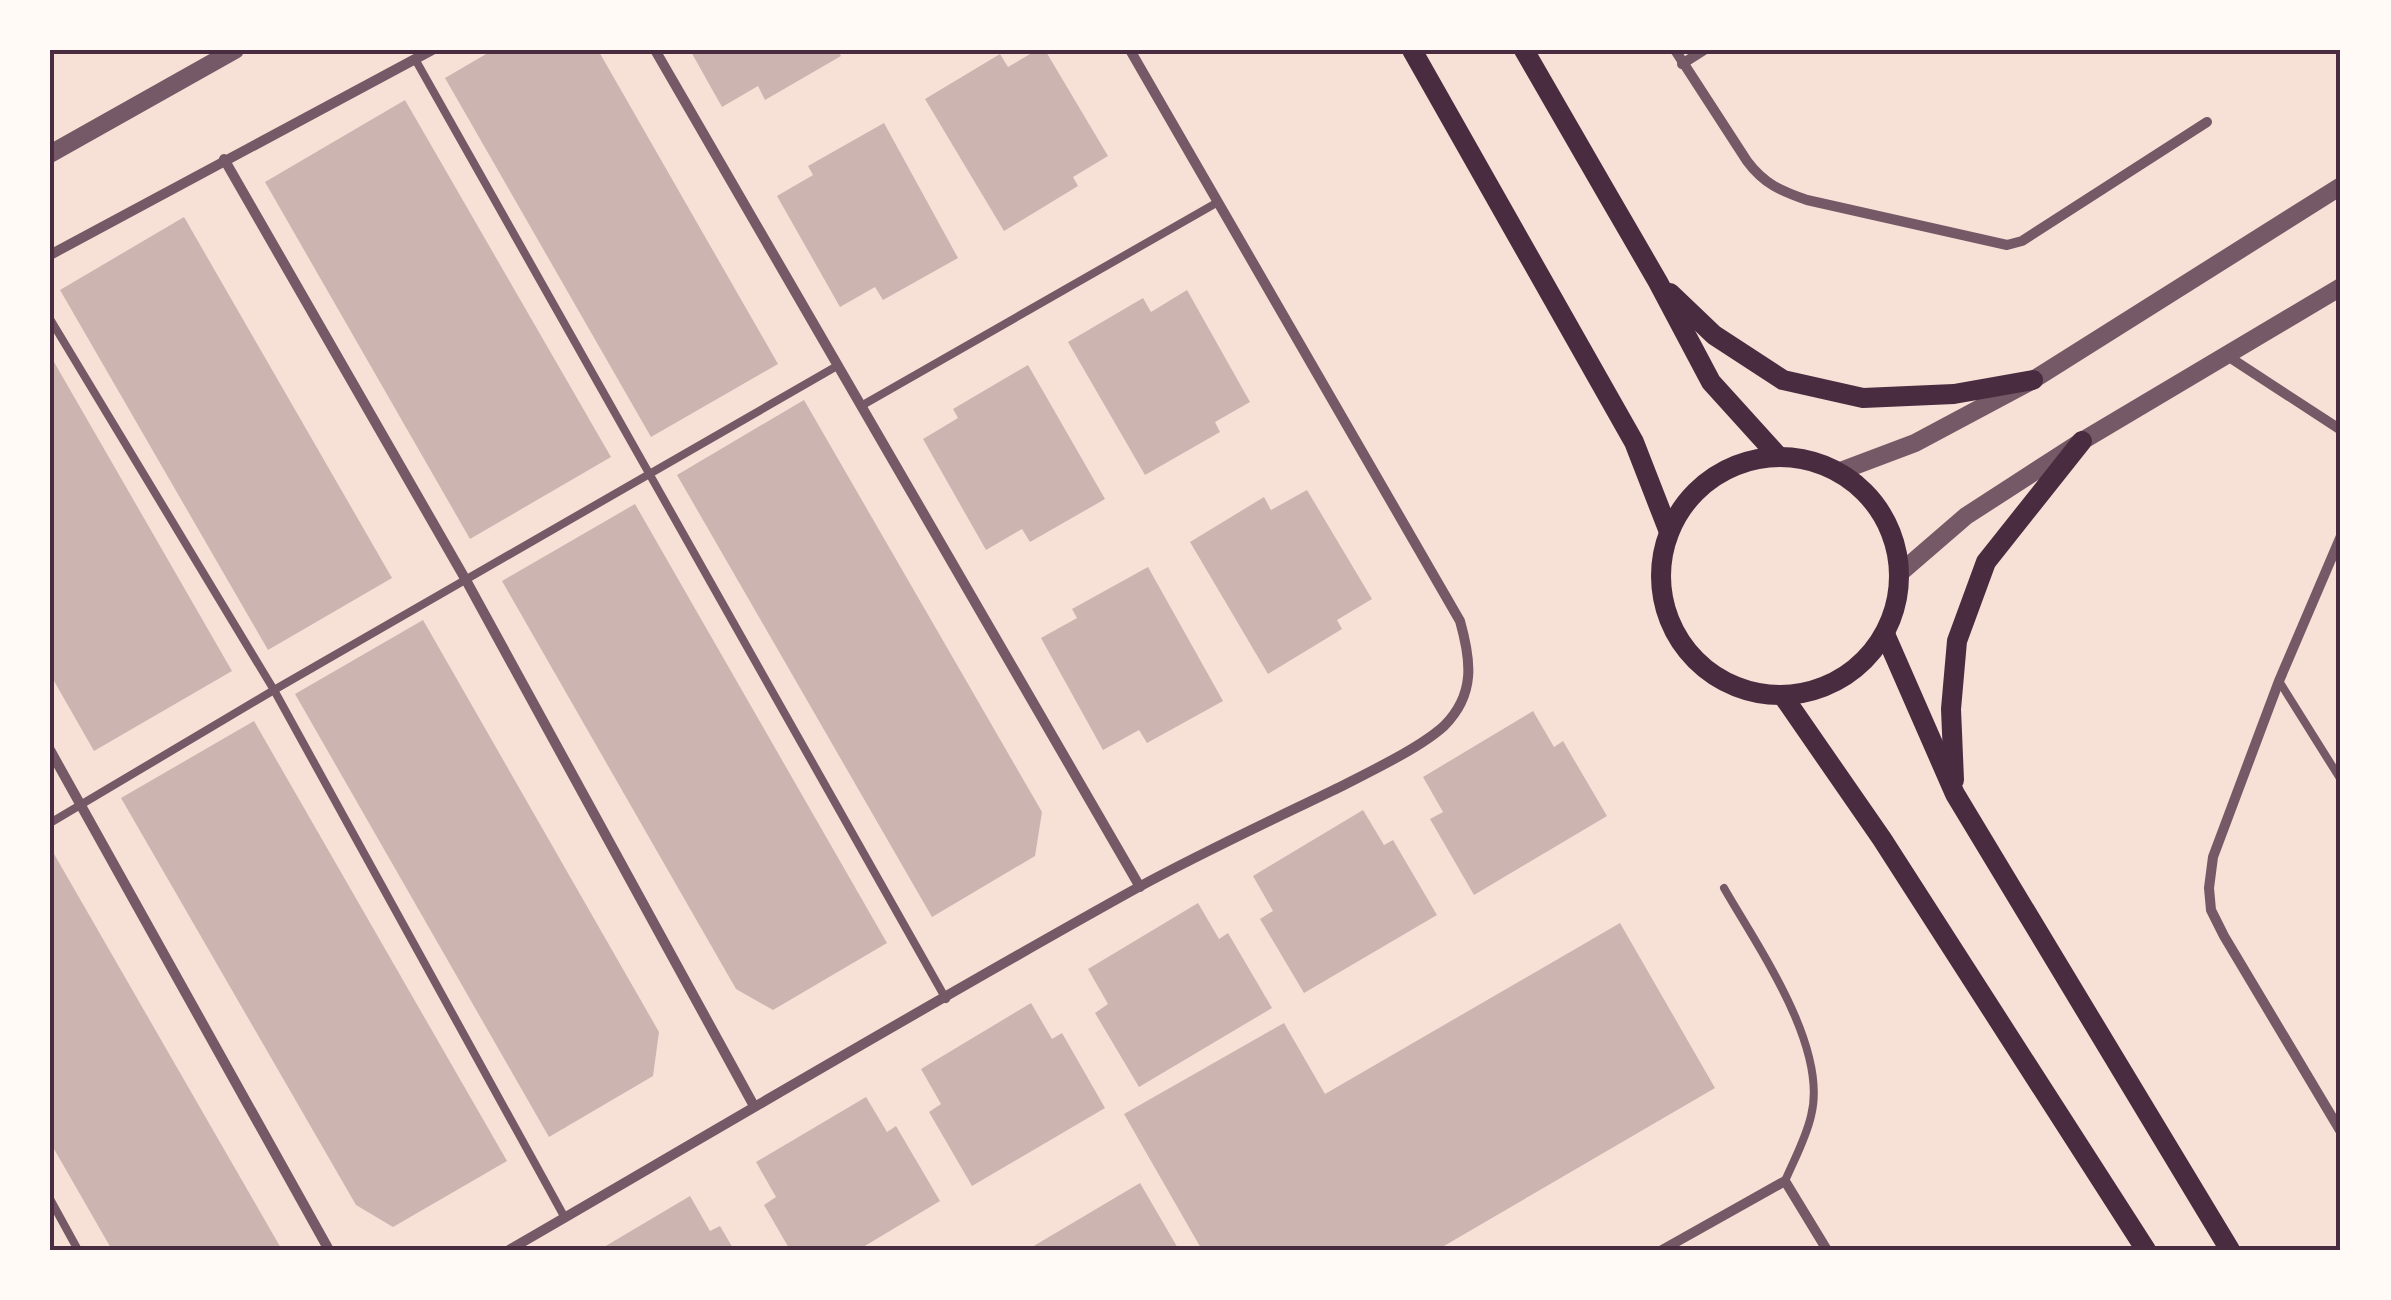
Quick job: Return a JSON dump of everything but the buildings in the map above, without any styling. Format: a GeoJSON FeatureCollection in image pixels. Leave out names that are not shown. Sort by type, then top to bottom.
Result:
{"type":"FeatureCollection","features":[{"type":"Feature","properties":{"kind":"main road"},"geometry":{"type":"LineString","coordinates":[[1412,50],[1634,442],[1669,532]]}},
{"type":"Feature","properties":{"kind":"main road"},"geometry":{"type":"LineString","coordinates":[[1524,50],[1658,282],[1710,382],[1778,456]]}},
{"type":"Feature","properties":{"kind":"main road"},"geometry":{"type":"LineString","coordinates":[[1658,282],[1714,335],[1783,380],[1863,398],[1954,394],[2033,380]]}},
{"type":"Feature","properties":{"kind":"main road"},"geometry":{"type":"LineString","coordinates":[[1955,794],[1951,709],[1957,641],[1986,562],[2082,441]]}},
{"type":"Feature","properties":{"kind":"main road"},"geometry":{"type":"LineString","coordinates":[[1778,456],[1810,460],[1838,472],[1870,498],[1892,533],[1900,573],[1896,604],[1885,634],[1859,666],[1824,688],[1784,696],[1744,691],[1709,674],[1681,646],[1664,610],[1660,571],[1669,532],[1686,502],[1712,478],[1744,462],[1778,456]]}},
{"type":"Feature","properties":{"kind":"main road"},"geometry":{"type":"LineString","coordinates":[[1885,634],[1955,794],[2230,1250]]}},
{"type":"Feature","properties":{"kind":"main road"},"geometry":{"type":"LineString","coordinates":[[1784,696],[1892,855],[2146,1250]]}},
{"type":"Feature","properties":{"kind":"street"},"geometry":{"type":"LineString","coordinates":[[50,154],[235,50]]}},
{"type":"Feature","properties":{"kind":"street"},"geometry":{"type":"LineString","coordinates":[[50,255],[432,50]]}},
{"type":"Feature","properties":{"kind":"street"},"geometry":{"type":"LineString","coordinates":[[655,50],[1140,887]]}},
{"type":"Feature","properties":{"kind":"street"},"geometry":{"type":"LineString","coordinates":[[509,1250],[1140,887],[1377,768],[1442,728],[1457,710],[1468,686],[1470,657],[1460,621],[1130,50]]}},
{"type":"Feature","properties":{"kind":"street"},"geometry":{"type":"LineString","coordinates":[[1674,50],[1747,161],[1775,189],[1807,200],[2008,245],[2022,241],[2207,122]]}},
{"type":"Feature","properties":{"kind":"street"},"geometry":{"type":"LineString","coordinates":[[1682,64],[1704,50]]}},
{"type":"Feature","properties":{"kind":"street"},"geometry":{"type":"LineString","coordinates":[[224,159],[467,582],[754,1106]]}},
{"type":"Feature","properties":{"kind":"street"},"geometry":{"type":"LineString","coordinates":[[1838,472],[1916,443],[2033,380],[2341,186]]}},
{"type":"Feature","properties":{"kind":"street"},"geometry":{"type":"LineString","coordinates":[[1900,573],[1966,516],[2082,441],[2341,286]]}},
{"type":"Feature","properties":{"kind":"street"},"geometry":{"type":"LineString","coordinates":[[2226,355],[2341,430]]}},
{"type":"Feature","properties":{"kind":"street"},"geometry":{"type":"LineString","coordinates":[[2341,536],[2279,681],[2214,857],[2209,888],[2211,910],[2341,1132]]}},
{"type":"Feature","properties":{"kind":"street"},"geometry":{"type":"LineString","coordinates":[[50,750],[329,1250]]}},
{"type":"Feature","properties":{"kind":"street"},"geometry":{"type":"LineString","coordinates":[[1662,1250],[1785,1180],[1828,1250]]}},
{"type":"Feature","properties":{"kind":"lane"},"geometry":{"type":"LineString","coordinates":[[415,59],[946,998]]}},
{"type":"Feature","properties":{"kind":"lane"},"geometry":{"type":"LineString","coordinates":[[861,406],[1218,202]]}},
{"type":"Feature","properties":{"kind":"lane"},"geometry":{"type":"LineString","coordinates":[[50,318],[274,690],[564,1218]]}},
{"type":"Feature","properties":{"kind":"lane"},"geometry":{"type":"LineString","coordinates":[[50,823],[837,366]]}},
{"type":"Feature","properties":{"kind":"lane"},"geometry":{"type":"LineString","coordinates":[[2279,681],[2341,780]]}},
{"type":"Feature","properties":{"kind":"lane"},"geometry":{"type":"LineString","coordinates":[[1724,888],[1798,1019],[1812,1072],[1812,1114],[1785,1180]]}},
{"type":"Feature","properties":{"kind":"lane"},"geometry":{"type":"LineString","coordinates":[[50,1199],[78,1250]]}}]}
